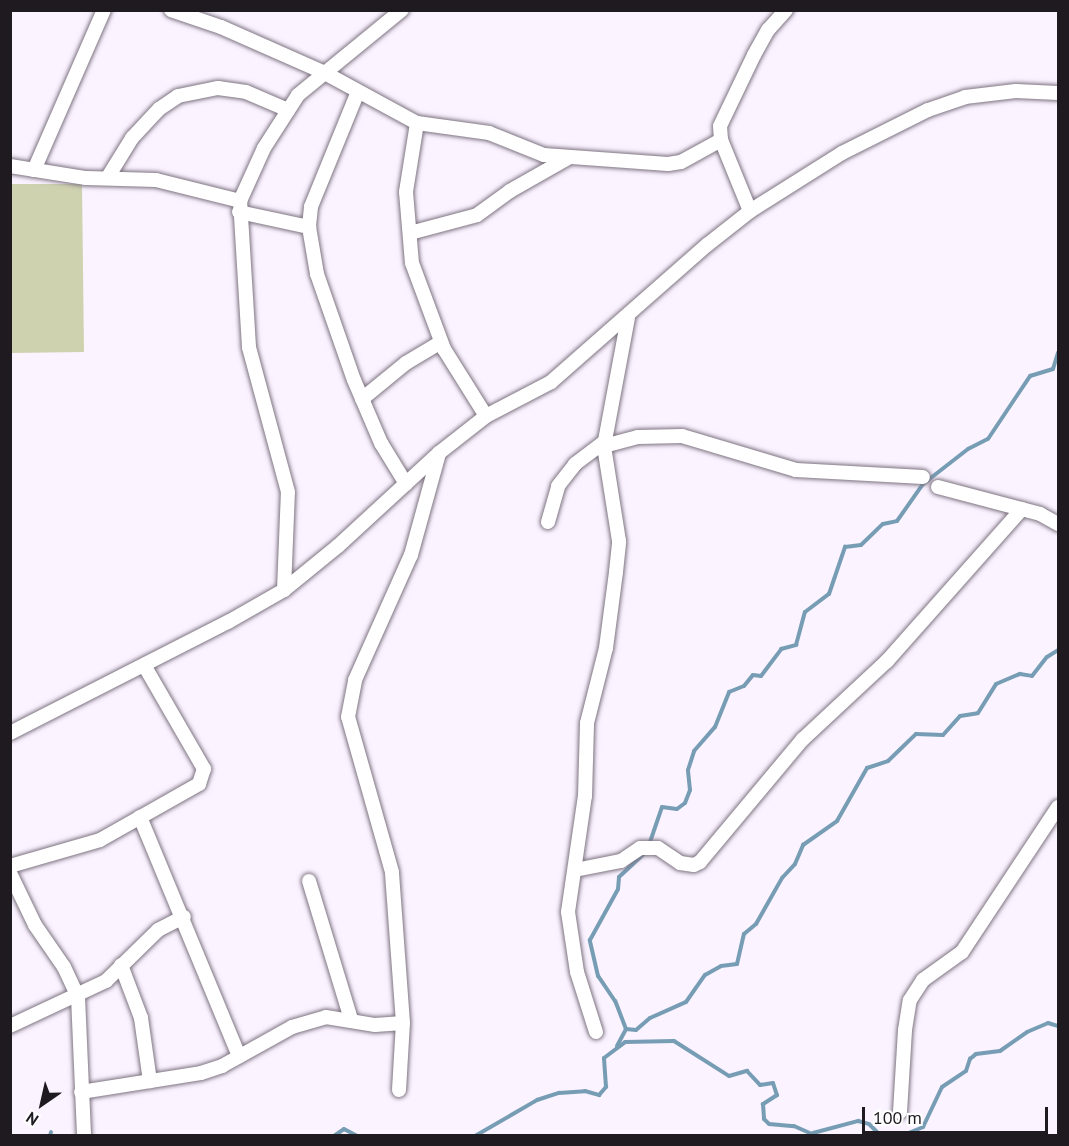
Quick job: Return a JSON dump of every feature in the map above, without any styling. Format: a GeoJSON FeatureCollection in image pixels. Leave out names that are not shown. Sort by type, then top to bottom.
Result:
{"type":"FeatureCollection","features":[{"type":"Feature","properties":{"kind":"street"},"geometry":{"type":"LineString","coordinates":[[34,170],[104,10]]}},
{"type":"Feature","properties":{"kind":"street"},"geometry":{"type":"LineString","coordinates":[[171,10],[222,27],[323,72],[357,94],[417,123],[489,133],[544,155],[681,162],[721,140]]}},
{"type":"Feature","properties":{"kind":"street"},"geometry":{"type":"LineString","coordinates":[[284,590],[288,492],[249,347],[240,207],[264,148],[288,110],[323,72],[402,10]]}},
{"type":"Feature","properties":{"kind":"street"},"geometry":{"type":"LineString","coordinates":[[750,211],[721,140],[720,126],[737,87],[768,30],[786,10]]}},
{"type":"Feature","properties":{"kind":"street"},"geometry":{"type":"LineString","coordinates":[[108,177],[132,138],[159,110],[178,96],[218,88],[237,91],[288,110]]}},
{"type":"Feature","properties":{"kind":"street"},"geometry":{"type":"LineString","coordinates":[[10,733],[284,590],[439,453],[486,416],[551,382],[750,211],[842,153],[928,110],[990,93],[1059,93]]}},
{"type":"Feature","properties":{"kind":"street"},"geometry":{"type":"LineString","coordinates":[[357,94],[311,207],[309,227],[320,285],[362,399],[381,443],[406,484]]}},
{"type":"Feature","properties":{"kind":"street"},"geometry":{"type":"LineString","coordinates":[[417,123],[406,192],[412,262],[441,342],[486,416]]}},
{"type":"Feature","properties":{"kind":"street"},"geometry":{"type":"LineString","coordinates":[[410,232],[477,215],[510,191],[568,158]]}},
{"type":"Feature","properties":{"kind":"street"},"geometry":{"type":"LineString","coordinates":[[10,166],[86,178],[156,180],[309,227]]}},
{"type":"Feature","properties":{"kind":"street"},"geometry":{"type":"LineString","coordinates":[[596,1032],[571,940],[568,912],[585,796],[587,723],[606,648],[619,541],[605,444],[628,318]]}},
{"type":"Feature","properties":{"kind":"street"},"geometry":{"type":"LineString","coordinates":[[362,399],[406,363],[441,342]]}},
{"type":"Feature","properties":{"kind":"street"},"geometry":{"type":"LineString","coordinates":[[548,522],[558,486],[575,464],[605,444],[638,437],[682,436],[796,470],[923,477]]}},
{"type":"Feature","properties":{"kind":"street"},"geometry":{"type":"LineString","coordinates":[[399,1090],[403,1023],[392,872],[348,717],[355,680],[411,555],[439,453]]}},
{"type":"Feature","properties":{"kind":"street"},"geometry":{"type":"LineString","coordinates":[[938,487],[1022,509],[1059,524]]}},
{"type":"Feature","properties":{"kind":"street"},"geometry":{"type":"LineString","coordinates":[[575,870],[621,861],[640,848],[658,849],[680,863],[694,865],[700,862],[802,740],[887,660],[1022,509]]}},
{"type":"Feature","properties":{"kind":"street"},"geometry":{"type":"LineString","coordinates":[[10,866],[100,840],[199,784],[204,769],[144,665]]}},
{"type":"Feature","properties":{"kind":"street"},"geometry":{"type":"LineString","coordinates":[[900,1112],[904,1030],[910,1000],[923,980],[962,952],[1059,807]]}},
{"type":"Feature","properties":{"kind":"street"},"geometry":{"type":"LineString","coordinates":[[140,817],[184,917],[239,1056]]}},
{"type":"Feature","properties":{"kind":"street"},"geometry":{"type":"LineString","coordinates":[[10,873],[35,925],[64,967],[78,997],[84,1136]]}},
{"type":"Feature","properties":{"kind":"street"},"geometry":{"type":"LineString","coordinates":[[309,881],[351,1019]]}},
{"type":"Feature","properties":{"kind":"street"},"geometry":{"type":"LineString","coordinates":[[10,1026],[78,997],[106,981],[158,930],[184,917]]}},
{"type":"Feature","properties":{"kind":"street"},"geometry":{"type":"LineString","coordinates":[[121,965],[141,1018],[150,1081]]}},
{"type":"Feature","properties":{"kind":"street"},"geometry":{"type":"LineString","coordinates":[[81,1092],[201,1073],[239,1056],[292,1027],[326,1017],[351,1019],[375,1025],[403,1023]]}},
{"type":"Feature","properties":{"kind":"green space"},"geometry":{"type":"Polygon","coordinates":[[[10,184],[82,184],[84,352],[11,353],[10,184]]]}},
{"type":"Feature","properties":{"kind":"waterway"},"geometry":{"type":"LineString","coordinates":[[649,845],[662,807],[677,809],[685,803],[690,790],[688,770],[694,751],[715,727],[729,692],[744,686],[753,675],[761,676],[781,649],[796,645],[805,612],[829,594],[845,547],[861,545],[883,524],[897,521],[923,484],[968,449],[988,439],[1030,376],[1053,369],[1058,353]]}},
{"type":"Feature","properties":{"kind":"waterway"},"geometry":{"type":"LineString","coordinates":[[626,1029],[636,1030],[650,1018],[686,1002],[705,975],[721,966],[737,964],[744,934],[756,924],[782,878],[795,864],[803,845],[837,821],[867,768],[888,761],[916,734],[943,735],[960,716],[978,713],[996,684],[1020,674],[1032,676],[1047,657],[1058,650]]}},
{"type":"Feature","properties":{"kind":"waterway"},"geometry":{"type":"LineString","coordinates":[[617,1046],[626,1029],[615,1001],[598,976],[590,940],[618,889],[619,877],[646,852]]}},
{"type":"Feature","properties":{"kind":"waterway"},"geometry":{"type":"LineString","coordinates":[[901,1136],[923,1127],[942,1087],[966,1071],[970,1059],[976,1054],[1000,1051],[1027,1032],[1048,1023],[1058,1026]]}},
{"type":"Feature","properties":{"kind":"waterway"},"geometry":{"type":"LineString","coordinates":[[475,1136],[537,1100],[559,1093],[585,1091],[599,1095],[606,1087],[604,1058],[625,1042],[674,1041],[729,1076],[747,1071],[760,1085],[773,1083],[777,1095],[763,1104],[764,1119],[769,1124],[794,1126],[816,1136]]}},
{"type":"Feature","properties":{"kind":"waterway"},"geometry":{"type":"LineString","coordinates":[[813,1133],[858,1121],[869,1124],[881,1136]]}},
{"type":"Feature","properties":{"kind":"waterway"},"geometry":{"type":"LineString","coordinates":[[334,1136],[344,1129],[357,1136]]}},
{"type":"Feature","properties":{"kind":"waterway"},"geometry":{"type":"LineString","coordinates":[[50,1136],[51,1132]]}}]}
